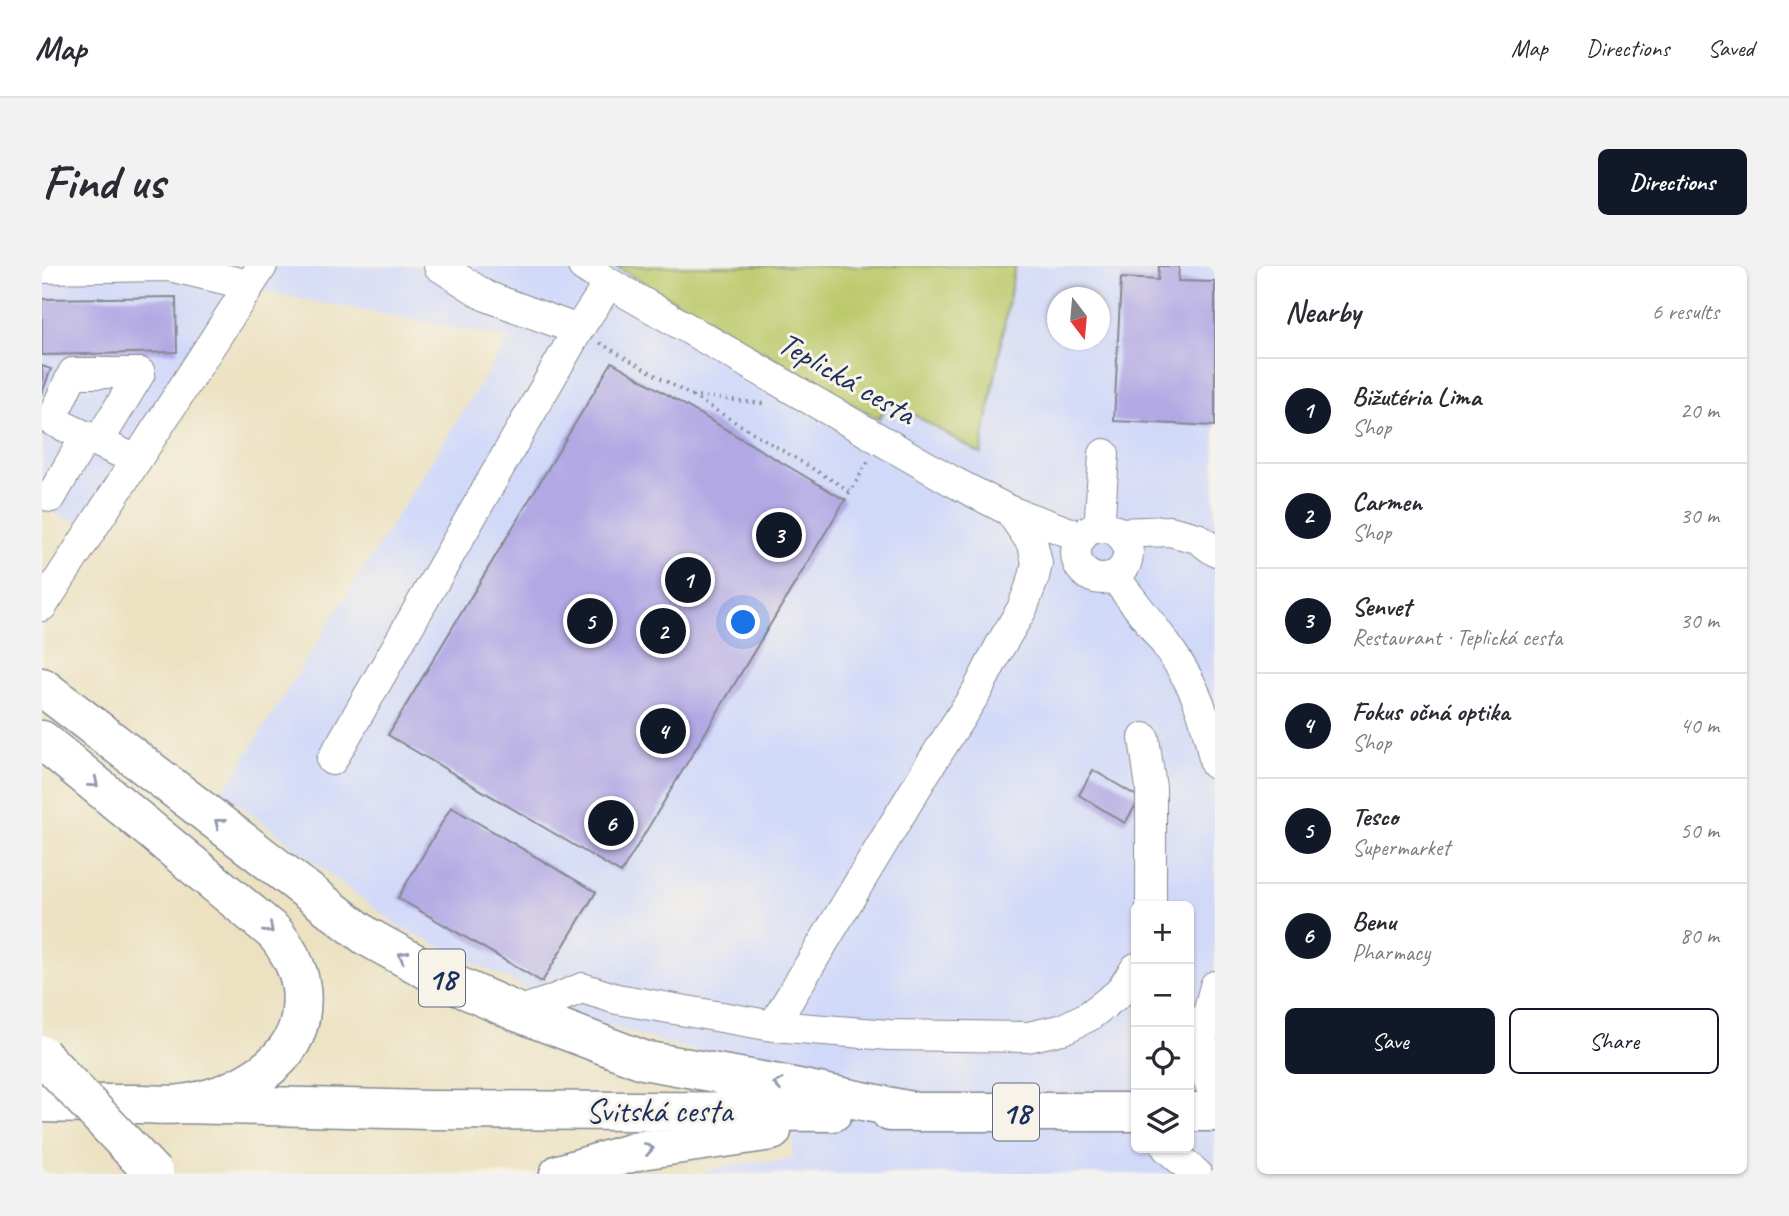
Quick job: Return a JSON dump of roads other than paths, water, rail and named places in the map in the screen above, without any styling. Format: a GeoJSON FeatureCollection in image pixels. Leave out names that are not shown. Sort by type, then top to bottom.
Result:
{"type":"FeatureCollection","features":[{"type":"Feature","properties":{"kind":"main road","name":"18"},"geometry":{"type":"LineString","coordinates":[[42,687],[366,936],[451,983],[517,1012],[643,1060],[917,1112]]}},
{"type":"Feature","properties":{"kind":"main road"},"geometry":{"type":"LineString","coordinates":[[42,740],[275,933],[290,951],[301,985],[301,1009],[299,1026],[285,1051],[267,1070],[250,1081],[226,1093],[181,1104]]}},
{"type":"Feature","properties":{"kind":"main road"},"geometry":{"type":"LineString","coordinates":[[42,1055],[154,1174]]}},
{"type":"Feature","properties":{"kind":"main road","name":"18"},"geometry":{"type":"LineString","coordinates":[[42,1103],[181,1104]]}},
{"type":"Feature","properties":{"kind":"main road","name":"Svitská cesta"},"geometry":{"type":"LineString","coordinates":[[181,1104],[442,1110],[1131,1111]]}},
{"type":"Feature","properties":{"kind":"main road","name":"18"},"geometry":{"type":"LineString","coordinates":[[559,1174],[641,1150],[917,1112]]}},
{"type":"Feature","properties":{"kind":"main road"},"geometry":{"type":"LineString","coordinates":[[1194,1112],[1215,1112]]}},
{"type":"Feature","properties":{"kind":"main road"},"geometry":{"type":"LineString","coordinates":[[667,1174],[724,1138]]}},
{"type":"Feature","properties":{"kind":"street"},"geometry":{"type":"LineString","coordinates":[[42,268],[169,266],[255,276],[42,606]]}},
{"type":"Feature","properties":{"kind":"street"},"geometry":{"type":"LineString","coordinates":[[439,266],[486,296],[578,330]]}},
{"type":"Feature","properties":{"kind":"street","name":"Teplická cesta"},"geometry":{"type":"LineString","coordinates":[[583,266],[952,481],[1010,511],[1100,550]]}},
{"type":"Feature","properties":{"kind":"street"},"geometry":{"type":"LineString","coordinates":[[332,760],[578,330],[609,283]]}},
{"type":"Feature","properties":{"kind":"street"},"geometry":{"type":"LineString","coordinates":[[51,498],[92,439],[136,460]]}},
{"type":"Feature","properties":{"kind":"street"},"geometry":{"type":"LineString","coordinates":[[1104,454],[1100,550],[1190,683],[1209,736],[1215,764]]}},
{"type":"Feature","properties":{"kind":"street"},"geometry":{"type":"LineString","coordinates":[[773,1026],[977,691],[1022,609],[1037,563],[1033,545],[1010,511]]}},
{"type":"Feature","properties":{"kind":"street"},"geometry":{"type":"LineString","coordinates":[[1034,577],[1050,564],[1170,531],[1197,538],[1215,551]]}},
{"type":"Feature","properties":{"kind":"street"},"geometry":{"type":"LineString","coordinates":[[1022,609],[1053,580],[1100,550]]}},
{"type":"Feature","properties":{"kind":"street"},"geometry":{"type":"LineString","coordinates":[[1144,738],[1151,789],[1151,901]]}},
{"type":"Feature","properties":{"kind":"street"},"geometry":{"type":"LineString","coordinates":[[517,1012],[582,988],[617,999],[773,1026],[889,1035],[1028,1037],[1063,1029],[1089,1016],[1119,993],[1131,975]]}},
{"type":"Feature","properties":{"kind":"street"},"geometry":{"type":"LineString","coordinates":[[1215,986],[1195,1042],[1215,1098]]}},
{"type":"Feature","properties":{"kind":"street"},"geometry":{"type":"LineString","coordinates":[[1173,1153],[1197,1174]]}},
{"type":"Feature","properties":{"kind":"place","name":"Senvet"},"geometry":{"type":"Point","coordinates":[779,535]}},
{"type":"Feature","properties":{"kind":"place","name":"Bižutéria Lima"},"geometry":{"type":"Point","coordinates":[688,580]}},
{"type":"Feature","properties":{"kind":"place","name":"Tesco"},"geometry":{"type":"Point","coordinates":[590,621]}},
{"type":"Feature","properties":{"kind":"place","name":"Carmen"},"geometry":{"type":"Point","coordinates":[663,631]}},
{"type":"Feature","properties":{"kind":"place","name":"Fokus očná optika"},"geometry":{"type":"Point","coordinates":[663,731]}},
{"type":"Feature","properties":{"kind":"place","name":"Benu"},"geometry":{"type":"Point","coordinates":[611,823]}}]}
